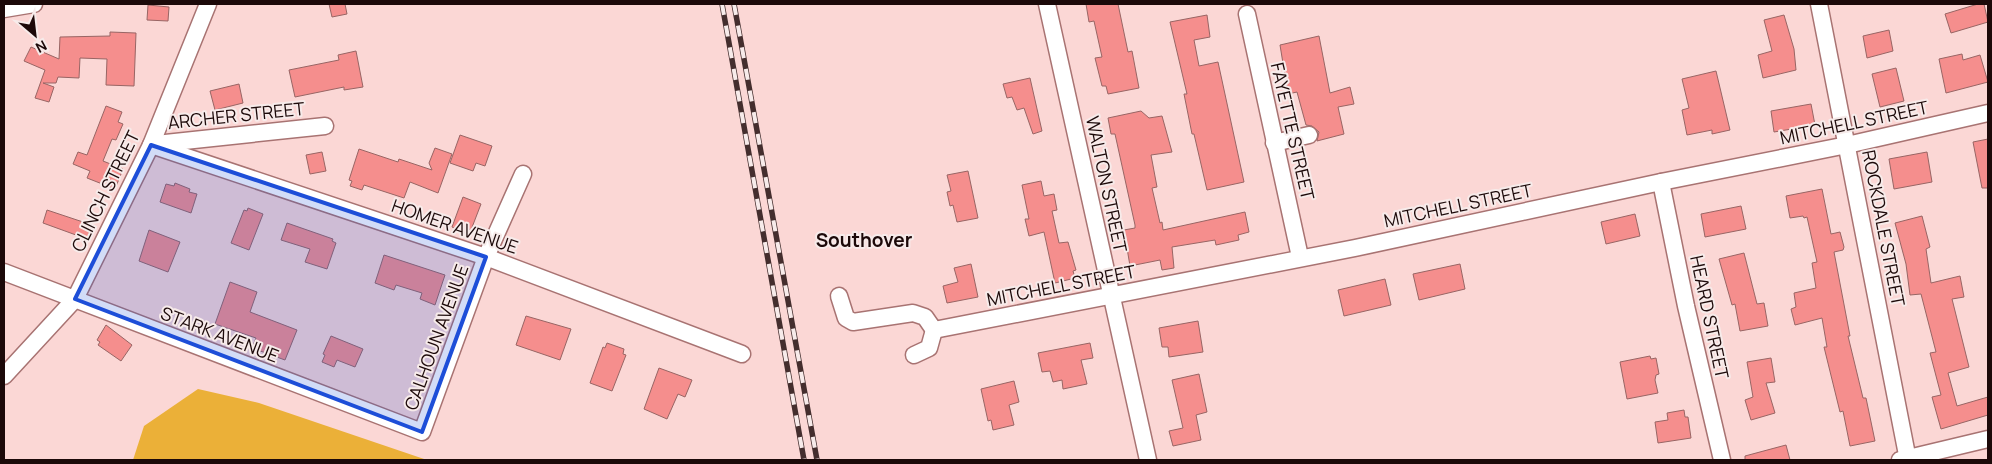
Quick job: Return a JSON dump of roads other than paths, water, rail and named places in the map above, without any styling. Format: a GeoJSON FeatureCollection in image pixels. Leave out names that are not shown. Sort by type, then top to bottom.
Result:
{"type":"FeatureCollection","features":[{"type":"Feature","properties":{"kind":"street"},"geometry":{"type":"LineString","coordinates":[[4,9],[34,4]]}},
{"type":"Feature","properties":{"kind":"street","name":"CLINCH STREET"},"geometry":{"type":"LineString","coordinates":[[4,376],[75,299],[151,145],[208,4]]}},
{"type":"Feature","properties":{"kind":"street","name":"WALTON STREET"},"geometry":{"type":"LineString","coordinates":[[1047,4],[1148,460]]}},
{"type":"Feature","properties":{"kind":"street","name":"ROCKDALE STREET"},"geometry":{"type":"LineString","coordinates":[[1820,4],[1905,460]]}},
{"type":"Feature","properties":{"kind":"street","name":"FAYETTE STREET"},"geometry":{"type":"LineString","coordinates":[[1246,14],[1300,257]]}},
{"type":"Feature","properties":{"kind":"street","name":"MITCHELL STREET"},"geometry":{"type":"LineString","coordinates":[[934,330],[1111,296],[1847,145],[1988,113]]}},
{"type":"Feature","properties":{"kind":"street","name":"ARCHER STREET"},"geometry":{"type":"LineString","coordinates":[[151,145],[325,126]]}},
{"type":"Feature","properties":{"kind":"street"},"geometry":{"type":"LineString","coordinates":[[1274,143],[1309,135]]}},
{"type":"Feature","properties":{"kind":"street","name":"HOMER AVENUE"},"geometry":{"type":"LineString","coordinates":[[151,145],[486,257],[742,354]]}},
{"type":"Feature","properties":{"kind":"street","name":"CALHOUN AVENUE"},"geometry":{"type":"LineString","coordinates":[[422,432],[486,257],[523,174]]}},
{"type":"Feature","properties":{"kind":"street","name":"HEARD STREET"},"geometry":{"type":"LineString","coordinates":[[1661,182],[1686,306],[1722,460]]}},
{"type":"Feature","properties":{"kind":"street","name":"STARK AVENUE"},"geometry":{"type":"LineString","coordinates":[[4,272],[202,350],[422,432]]}},
{"type":"Feature","properties":{"kind":"street"},"geometry":{"type":"LineString","coordinates":[[839,296],[846,318],[853,322],[912,313],[925,317],[934,330],[929,348],[914,356]]}},
{"type":"Feature","properties":{"kind":"street"},"geometry":{"type":"LineString","coordinates":[[1905,460],[1988,439]]}},
{"type":"Feature","properties":{"kind":"railway"},"geometry":{"type":"LineString","coordinates":[[722,4],[804,460]]}},
{"type":"Feature","properties":{"kind":"railway"},"geometry":{"type":"LineString","coordinates":[[734,4],[817,460]]}},
{"type":"Feature","properties":{"kind":"district","name":"Southover"},"geometry":{"type":"Point","coordinates":[864,240]}}]}
